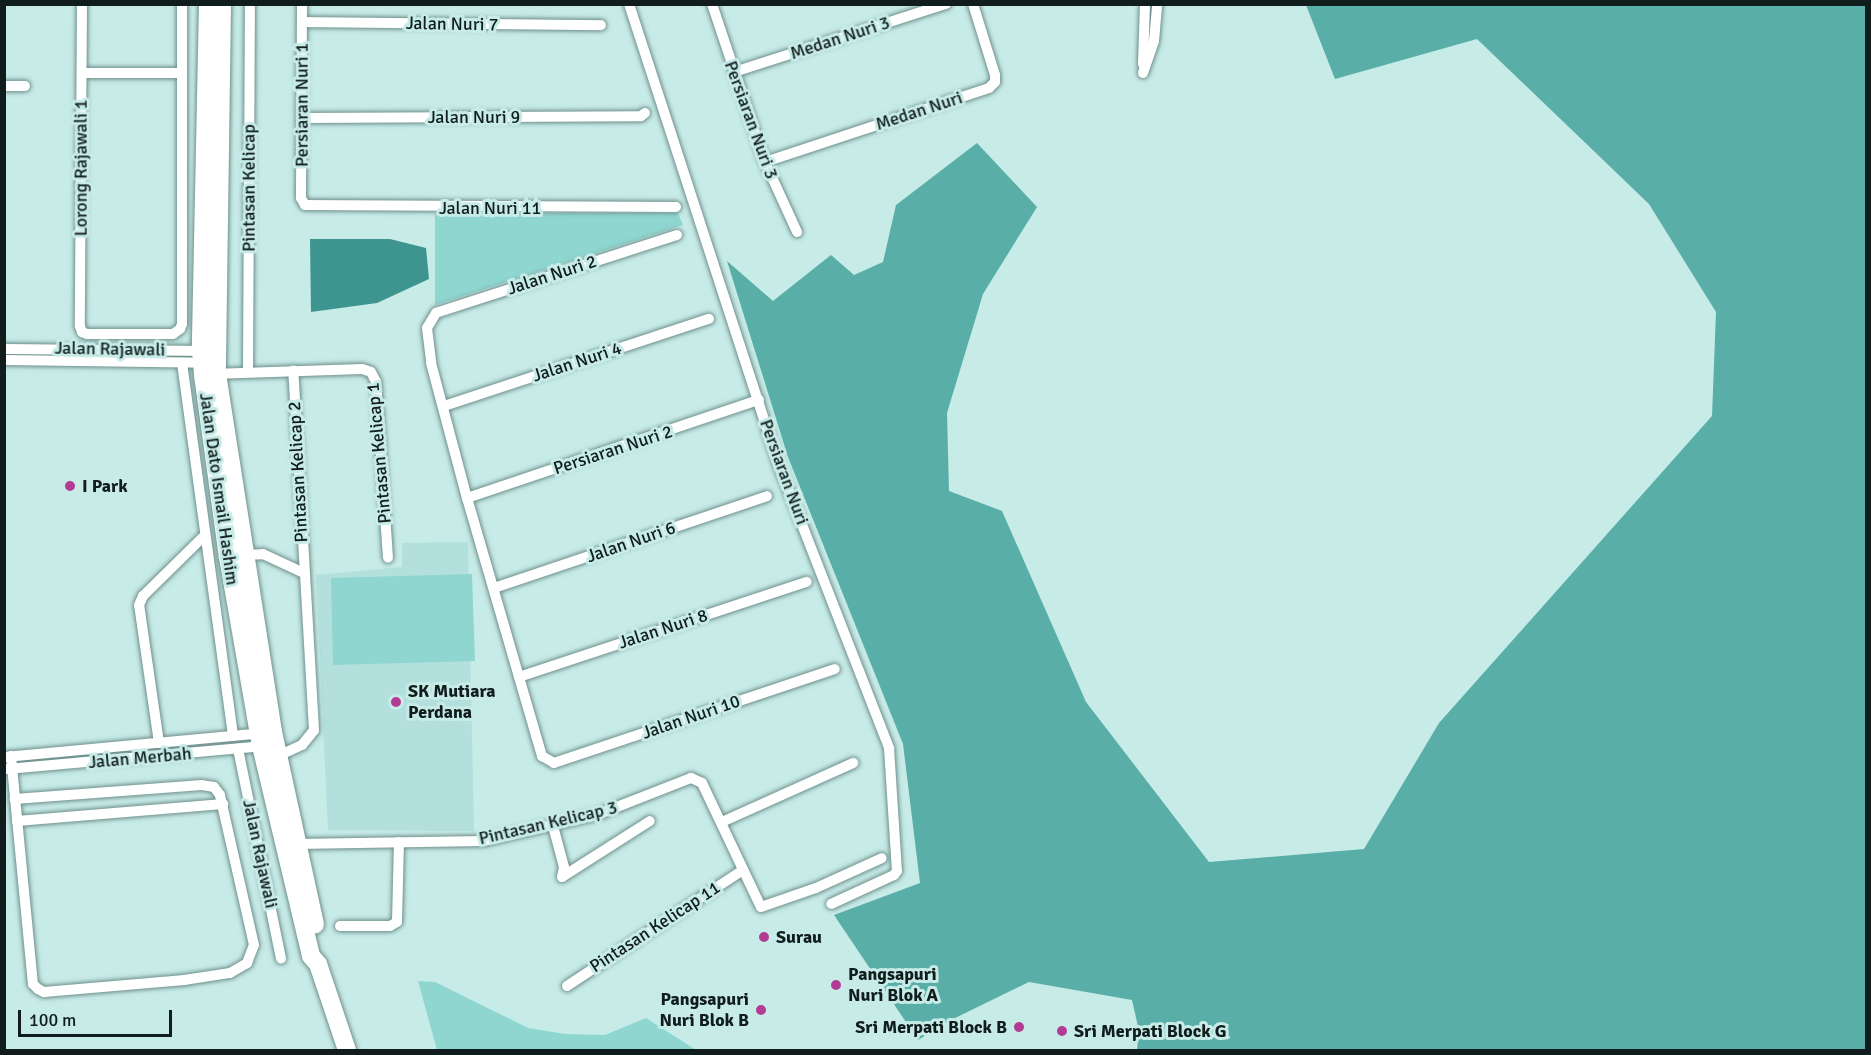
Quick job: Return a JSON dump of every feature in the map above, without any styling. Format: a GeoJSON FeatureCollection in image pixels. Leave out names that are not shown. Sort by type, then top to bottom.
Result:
{"type":"FeatureCollection","features":[{"type":"Feature","properties":{"kind":"main road","name":"Jalan Dato Ismail Hashim"},"geometry":{"type":"LineString","coordinates":[[207,4],[209,363],[236,556],[268,745],[292,845],[311,956],[318,964],[347,1050]]}},
{"type":"Feature","properties":{"kind":"main road","name":"Jalan Dato Ismail Hashim"},"geometry":{"type":"LineString","coordinates":[[209,363],[222,4]]}},
{"type":"Feature","properties":{"kind":"street","name":"Lorong Rajawali 1"},"geometry":{"type":"LineString","coordinates":[[82,4],[82,332],[87,334],[173,334],[182,324],[182,73]]}},
{"type":"Feature","properties":{"kind":"street"},"geometry":{"type":"LineString","coordinates":[[82,73],[182,73],[182,4]]}},
{"type":"Feature","properties":{"kind":"street","name":"Pintasan Kelicap"},"geometry":{"type":"LineString","coordinates":[[248,372],[250,4]]}},
{"type":"Feature","properties":{"kind":"street","name":"Persiaran Nuri 1"},"geometry":{"type":"LineString","coordinates":[[302,4],[301,198],[305,205]]}},
{"type":"Feature","properties":{"kind":"street","name":"Persiaran Nuri"},"geometry":{"type":"LineString","coordinates":[[628,4],[778,463],[889,748],[897,871],[894,875],[831,904]]}},
{"type":"Feature","properties":{"kind":"street","name":"Persiaran Nuri 3"},"geometry":{"type":"LineString","coordinates":[[712,4],[765,162],[797,232]]}},
{"type":"Feature","properties":{"kind":"street","name":"Medan Nuri 3"},"geometry":{"type":"LineString","coordinates":[[734,72],[946,4]]}},
{"type":"Feature","properties":{"kind":"street","name":"Medan Nuri"},"geometry":{"type":"LineString","coordinates":[[765,162],[989,87],[995,82],[995,75],[973,4]]}},
{"type":"Feature","properties":{"kind":"street"},"geometry":{"type":"LineString","coordinates":[[1145,4],[1143,73],[1154,41],[1157,4]]}},
{"type":"Feature","properties":{"kind":"street","name":"Jalan Nuri 7"},"geometry":{"type":"LineString","coordinates":[[302,22],[601,25]]}},
{"type":"Feature","properties":{"kind":"street"},"geometry":{"type":"LineString","coordinates":[[4,86],[25,86]]}},
{"type":"Feature","properties":{"kind":"street","name":"Jalan Nuri 9"},"geometry":{"type":"LineString","coordinates":[[302,118],[641,116],[645,113]]}},
{"type":"Feature","properties":{"kind":"street","name":"Jalan Nuri 11"},"geometry":{"type":"LineString","coordinates":[[305,205],[676,207]]}},
{"type":"Feature","properties":{"kind":"street","name":"Jalan Nuri 2"},"geometry":{"type":"LineString","coordinates":[[444,406],[431,363],[427,328],[430,320],[436,314],[677,235]]}},
{"type":"Feature","properties":{"kind":"street","name":"Jalan Nuri 4"},"geometry":{"type":"LineString","coordinates":[[444,406],[709,320]]}},
{"type":"Feature","properties":{"kind":"street","name":"Jalan Rajawali"},"geometry":{"type":"LineString","coordinates":[[4,349],[209,363]]}},
{"type":"Feature","properties":{"kind":"street","name":"Jalan Rajawali"},"geometry":{"type":"LineString","coordinates":[[4,360],[209,363]]}},
{"type":"Feature","properties":{"kind":"street","name":"Jalan Rajawali"},"geometry":{"type":"LineString","coordinates":[[182,363],[233,736]]}},
{"type":"Feature","properties":{"kind":"street","name":"Pintasan Kelicap 1"},"geometry":{"type":"LineString","coordinates":[[209,363],[248,372],[362,369],[367,370],[374,377],[388,558]]}},
{"type":"Feature","properties":{"kind":"street","name":"Pintasan Kelicap 2"},"geometry":{"type":"LineString","coordinates":[[268,745],[302,745],[314,730],[292,371]]}},
{"type":"Feature","properties":{"kind":"street","name":"Persiaran Nuri 2"},"geometry":{"type":"LineString","coordinates":[[467,498],[759,400]]}},
{"type":"Feature","properties":{"kind":"street"},"geometry":{"type":"LineString","coordinates":[[444,406],[467,498],[519,677]]}},
{"type":"Feature","properties":{"kind":"street","name":"Jalan Nuri 6"},"geometry":{"type":"LineString","coordinates":[[494,588],[767,496]]}},
{"type":"Feature","properties":{"kind":"street"},"geometry":{"type":"LineString","coordinates":[[159,743],[139,605],[143,596],[204,536]]}},
{"type":"Feature","properties":{"kind":"street"},"geometry":{"type":"LineString","coordinates":[[236,556],[263,554],[304,573]]}},
{"type":"Feature","properties":{"kind":"street","name":"Jalan Nuri 8"},"geometry":{"type":"LineString","coordinates":[[519,677],[807,582]]}},
{"type":"Feature","properties":{"kind":"street","name":"Jalan Nuri 10"},"geometry":{"type":"LineString","coordinates":[[519,677],[542,756],[554,763],[835,669]]}},
{"type":"Feature","properties":{"kind":"street","name":"Jalan Merbah"},"geometry":{"type":"LineString","coordinates":[[8,756],[233,736],[268,745]]}},
{"type":"Feature","properties":{"kind":"street","name":"Jalan Merbah"},"geometry":{"type":"LineString","coordinates":[[8,769],[268,745]]}},
{"type":"Feature","properties":{"kind":"street","name":"Jalan Rajawali"},"geometry":{"type":"LineString","coordinates":[[238,749],[281,959]]}},
{"type":"Feature","properties":{"kind":"street"},"geometry":{"type":"LineString","coordinates":[[8,756],[8,769],[15,799],[33,984],[44,992],[184,980],[230,973],[247,963],[254,945],[223,804],[217,790],[202,785],[15,799]]}},
{"type":"Feature","properties":{"kind":"street"},"geometry":{"type":"LineString","coordinates":[[853,763],[722,822],[742,870],[761,907],[816,888],[882,858]]}},
{"type":"Feature","properties":{"kind":"street","name":"Pintasan Kelicap 3"},"geometry":{"type":"LineString","coordinates":[[292,845],[484,841],[599,814],[691,778],[698,779],[702,783],[722,822]]}},
{"type":"Feature","properties":{"kind":"street"},"geometry":{"type":"LineString","coordinates":[[17,821],[223,804]]}},
{"type":"Feature","properties":{"kind":"street"},"geometry":{"type":"LineString","coordinates":[[553,826],[564,867],[562,877],[650,821]]}},
{"type":"Feature","properties":{"kind":"street"},"geometry":{"type":"LineString","coordinates":[[340,926],[390,926],[397,922],[399,842]]}},
{"type":"Feature","properties":{"kind":"street","name":"Pintasan Kelicap 11"},"geometry":{"type":"LineString","coordinates":[[567,986],[742,870]]}},
{"type":"Feature","properties":{"kind":"shaded area"},"geometry":{"type":"Polygon","coordinates":[[[1306,5],[1866,5],[1866,1050],[1137,1050],[1139,1031],[1132,1000],[1029,982],[949,1021],[918,1040],[834,915],[920,883],[903,744],[788,457],[727,261],[773,301],[831,255],[854,275],[883,262],[896,205],[977,143],[1037,207],[983,294],[947,413],[949,491],[1002,511],[1086,702],[1209,862],[1364,849],[1439,723],[1712,416],[1716,312],[1649,204],[1477,39],[1335,79],[1306,5]]]}},
{"type":"Feature","properties":{"kind":"shaded area"},"geometry":{"type":"Polygon","coordinates":[[[435,213],[678,213],[683,225],[435,305],[435,213]]]}},
{"type":"Feature","properties":{"kind":"shaded area"},"geometry":{"type":"Polygon","coordinates":[[[310,239],[390,239],[426,248],[429,279],[377,303],[311,312],[310,239]]]}},
{"type":"Feature","properties":{"kind":"shaded area","name":"SK Mutiara Perdana"},"geometry":{"type":"Polygon","coordinates":[[[468,542],[474,831],[328,830],[316,575],[402,567],[402,543],[468,542]]]}},
{"type":"Feature","properties":{"kind":"shaded area"},"geometry":{"type":"Polygon","coordinates":[[[472,574],[475,661],[333,665],[331,578],[472,574]]]}},
{"type":"Feature","properties":{"kind":"shaded area"},"geometry":{"type":"Polygon","coordinates":[[[418,981],[435,982],[528,1028],[565,1034],[605,1035],[646,1018],[696,1050],[437,1050],[418,981]]]}},
{"type":"Feature","properties":{"kind":"place","name":"I Park"},"geometry":{"type":"Point","coordinates":[70,486]}},
{"type":"Feature","properties":{"kind":"place","name":"SK Mutiara Perdana"},"geometry":{"type":"Point","coordinates":[396,702]}},
{"type":"Feature","properties":{"kind":"place","name":"Surau"},"geometry":{"type":"Point","coordinates":[764,937]}},
{"type":"Feature","properties":{"kind":"place","name":"Pangsapuri Nuri Blok A"},"geometry":{"type":"Point","coordinates":[836,985]}},
{"type":"Feature","properties":{"kind":"place","name":"Pangsapuri Nuri Blok B"},"geometry":{"type":"Point","coordinates":[761,1010]}},
{"type":"Feature","properties":{"kind":"place","name":"Sri Merpati Block B"},"geometry":{"type":"Point","coordinates":[1019,1027]}},
{"type":"Feature","properties":{"kind":"place","name":"Sri Merpati Block G"},"geometry":{"type":"Point","coordinates":[1062,1031]}}]}
